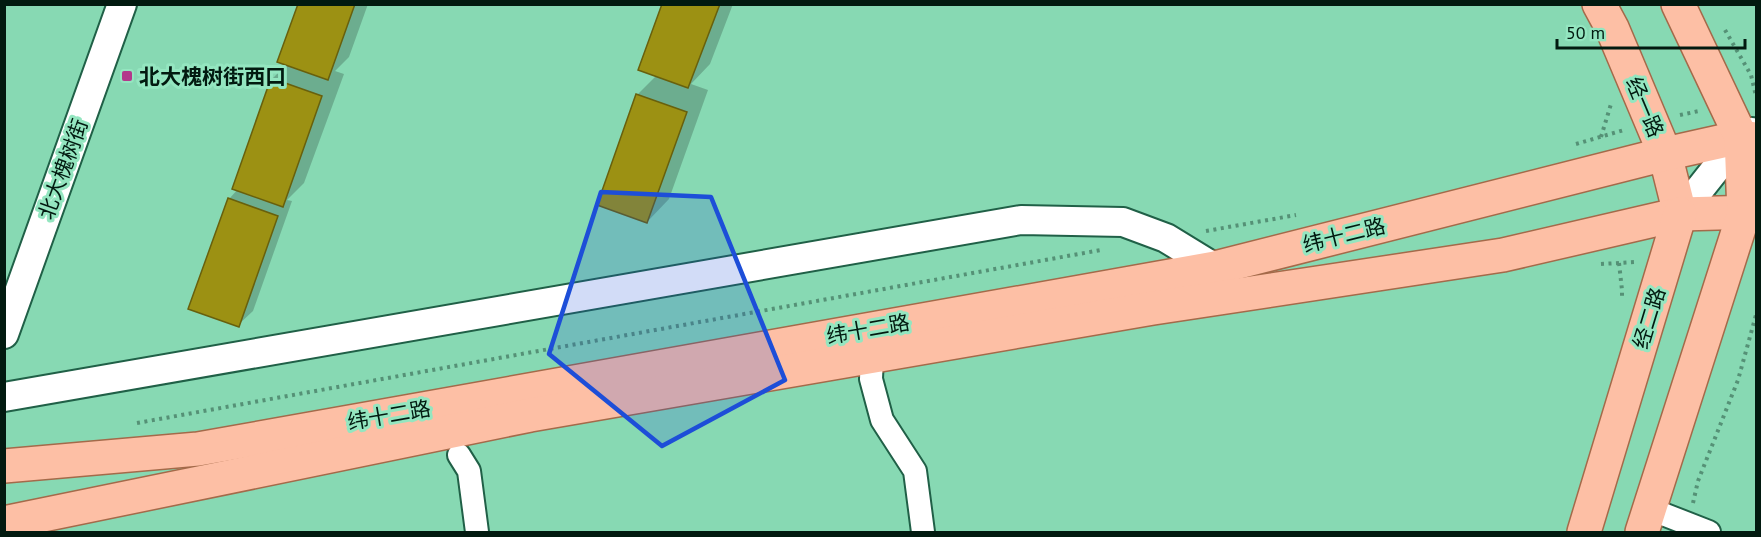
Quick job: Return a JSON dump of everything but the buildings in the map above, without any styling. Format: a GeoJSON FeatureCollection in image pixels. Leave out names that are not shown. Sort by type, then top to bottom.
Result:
{"type":"FeatureCollection","features":[{"type":"Feature","properties":{"kind":"main road","name":"经一路"},"geometry":{"type":"LineString","coordinates":[[1599,4],[1612,28],[1665,154],[1680,214]]}},
{"type":"Feature","properties":{"kind":"main road"},"geometry":{"type":"LineString","coordinates":[[1646,521],[1752,208],[1751,135],[1741,103],[1678,4]]}},
{"type":"Feature","properties":{"kind":"main road","name":"纬十二路"},"geometry":{"type":"LineString","coordinates":[[4,466],[198,449],[1215,268],[1665,154],[1751,135]]}},
{"type":"Feature","properties":{"kind":"main road","name":"纬十二路"},"geometry":{"type":"LineString","coordinates":[[4,523],[530,415],[1153,308],[1503,255],[1680,214],[1752,208]]}},
{"type":"Feature","properties":{"kind":"main road","name":"经二路"},"geometry":{"type":"LineString","coordinates":[[1584,532],[1680,214]]}},
{"type":"Feature","properties":{"kind":"street","name":"北大槐树街"},"geometry":{"type":"LineString","coordinates":[[4,334],[122,4]]}},
{"type":"Feature","properties":{"kind":"street","name":"经二路"},"geometry":{"type":"LineString","coordinates":[[1680,214],[1751,135]]}},
{"type":"Feature","properties":{"kind":"street"},"geometry":{"type":"LineString","coordinates":[[4,397],[1021,220],[1123,222],[1166,238],[1215,268]]}},
{"type":"Feature","properties":{"kind":"street"},"geometry":{"type":"LineString","coordinates":[[872,356],[872,379],[882,420],[915,471],[923,532]]}},
{"type":"Feature","properties":{"kind":"street"},"geometry":{"type":"LineString","coordinates":[[459,455],[469,471],[477,532]]}},
{"type":"Feature","properties":{"kind":"street"},"geometry":{"type":"LineString","coordinates":[[1646,521],[1709,532]]}},
{"type":"Feature","properties":{"kind":"path"},"geometry":{"type":"LineString","coordinates":[[1569,147],[1651,121],[1741,103],[1751,75],[1722,25]]}},
{"type":"Feature","properties":{"kind":"path"},"geometry":{"type":"LineString","coordinates":[[1607,94],[1611,104],[1601,137],[1609,168]]}},
{"type":"Feature","properties":{"kind":"path"},"geometry":{"type":"LineString","coordinates":[[1166,238],[1302,214]]}},
{"type":"Feature","properties":{"kind":"path"},"geometry":{"type":"LineString","coordinates":[[1613,230],[1622,302]]}},
{"type":"Feature","properties":{"kind":"path"},"geometry":{"type":"LineString","coordinates":[[134,423],[1108,249]]}},
{"type":"Feature","properties":{"kind":"path"},"geometry":{"type":"LineString","coordinates":[[1691,512],[1698,481],[1738,380],[1756,315]]}},
{"type":"Feature","properties":{"kind":"highlighted area"},"geometry":{"type":"Polygon","coordinates":[[[601,192],[711,197],[785,380],[662,446],[549,354],[601,192]]]}},
{"type":"Feature","properties":{"kind":"place","name":"北大槐树街西口"},"geometry":{"type":"Point","coordinates":[127,76]}}]}
